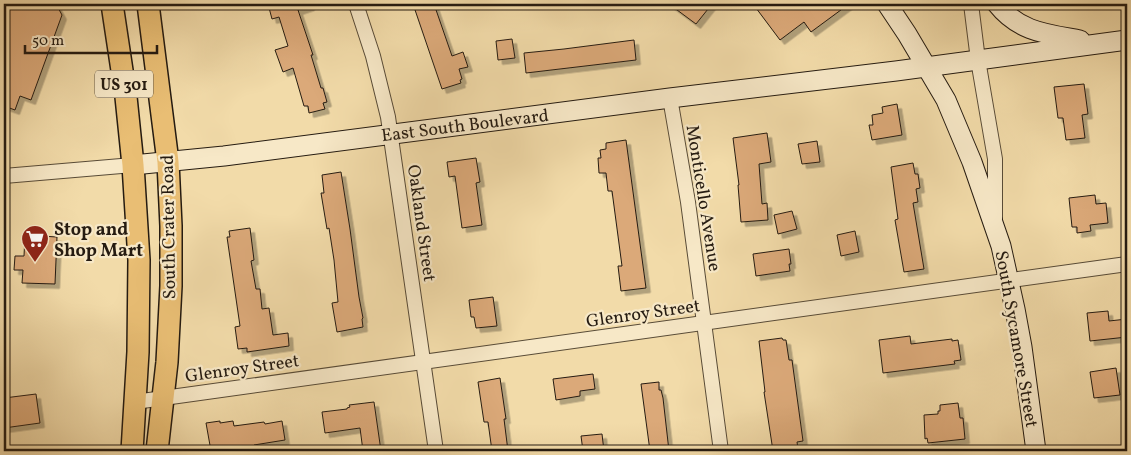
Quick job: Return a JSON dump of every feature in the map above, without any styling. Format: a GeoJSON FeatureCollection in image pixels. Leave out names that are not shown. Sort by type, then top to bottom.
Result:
{"type":"FeatureCollection","features":[{"type":"Feature","properties":{"kind":"main road","name":"South Crater Road"},"geometry":{"type":"LineString","coordinates":[[112,4],[126,97],[133,165],[139,260],[138,352],[132,451]]}},
{"type":"Feature","properties":{"kind":"main road","name":"South Crater Road"},"geometry":{"type":"LineString","coordinates":[[148,4],[168,162],[171,226],[171,286],[167,362],[157,451]]}},
{"type":"Feature","properties":{"kind":"street","name":"Oakland Street"},"geometry":{"type":"LineString","coordinates":[[356,4],[373,56],[388,117],[436,451]]}},
{"type":"Feature","properties":{"kind":"street","name":"South Sycamore Street"},"geometry":{"type":"LineString","coordinates":[[887,4],[946,100],[972,162],[995,228],[1009,281],[1022,347],[1036,451]]}},
{"type":"Feature","properties":{"kind":"street","name":"South Sycamore Street"},"geometry":{"type":"LineString","coordinates":[[971,4],[978,60],[995,159],[995,228]]}},
{"type":"Feature","properties":{"kind":"street"},"geometry":{"type":"LineString","coordinates":[[997,4],[1009,16],[1026,28],[1040,33],[1098,43],[1127,40]]}},
{"type":"Feature","properties":{"kind":"street","name":"East South Boulevard"},"geometry":{"type":"LineString","coordinates":[[4,176],[224,156],[926,67],[1098,43]]}},
{"type":"Feature","properties":{"kind":"street","name":"Monticello Avenue"},"geometry":{"type":"LineString","coordinates":[[670,98],[688,202],[721,451]]}},
{"type":"Feature","properties":{"kind":"street","name":"Glenroy Street"},"geometry":{"type":"LineString","coordinates":[[136,402],[1127,264]]}},
{"type":"Feature","properties":{"kind":"building"},"geometry":{"type":"Polygon","coordinates":[[[4,4],[56,4],[62,15],[31,100],[20,96],[15,110],[4,106],[4,4]]]}},
{"type":"Feature","properties":{"kind":"building"},"geometry":{"type":"Polygon","coordinates":[[[268,4],[310,4],[310,6],[298,10],[313,55],[311,55],[321,88],[323,88],[327,102],[323,103],[325,109],[309,113],[308,106],[304,106],[293,68],[283,72],[275,50],[288,46],[279,17],[272,19],[268,4]]]}},
{"type":"Feature","properties":{"kind":"building"},"geometry":{"type":"Polygon","coordinates":[[[413,4],[434,4],[452,56],[463,52],[468,67],[459,69],[462,79],[460,80],[461,83],[442,89],[413,4]]]}},
{"type":"Feature","properties":{"kind":"building"},"geometry":{"type":"Polygon","coordinates":[[[669,4],[712,4],[696,24],[669,4]]]}},
{"type":"Feature","properties":{"kind":"building"},"geometry":{"type":"Polygon","coordinates":[[[753,4],[849,4],[811,32],[804,22],[780,40],[753,4]]]}},
{"type":"Feature","properties":{"kind":"building"},"geometry":{"type":"Polygon","coordinates":[[[512,39],[515,58],[498,60],[496,41],[512,39]]]}},
{"type":"Feature","properties":{"kind":"building"},"geometry":{"type":"Polygon","coordinates":[[[634,40],[636,60],[526,73],[524,53],[634,40]]]}},
{"type":"Feature","properties":{"kind":"building"},"geometry":{"type":"Polygon","coordinates":[[[1084,84],[1088,114],[1082,115],[1085,138],[1066,140],[1063,118],[1058,118],[1054,87],[1084,84]]]}},
{"type":"Feature","properties":{"kind":"building"},"geometry":{"type":"Polygon","coordinates":[[[897,104],[902,135],[872,140],[869,125],[873,125],[872,115],[883,113],[882,107],[897,104]]]}},
{"type":"Feature","properties":{"kind":"building"},"geometry":{"type":"Polygon","coordinates":[[[767,133],[771,162],[759,164],[762,204],[767,203],[768,220],[741,222],[739,185],[733,138],[767,133]]]}},
{"type":"Feature","properties":{"kind":"building"},"geometry":{"type":"Polygon","coordinates":[[[626,140],[646,288],[621,291],[618,266],[622,266],[612,191],[608,191],[606,173],[599,173],[598,158],[601,158],[600,150],[606,149],[606,143],[626,140]]]}},
{"type":"Feature","properties":{"kind":"building"},"geometry":{"type":"Polygon","coordinates":[[[817,141],[820,162],[802,164],[798,144],[817,141]]]}},
{"type":"Feature","properties":{"kind":"building"},"geometry":{"type":"Polygon","coordinates":[[[476,158],[480,182],[476,183],[482,225],[462,228],[455,176],[449,177],[447,162],[476,158]]]}},
{"type":"Feature","properties":{"kind":"building"},"geometry":{"type":"Polygon","coordinates":[[[913,163],[915,174],[918,174],[920,188],[916,189],[918,202],[913,203],[924,269],[904,272],[895,220],[898,219],[891,167],[913,163]]]}},
{"type":"Feature","properties":{"kind":"building"},"geometry":{"type":"Polygon","coordinates":[[[341,172],[363,327],[337,332],[332,303],[338,302],[334,260],[321,193],[324,193],[322,175],[341,172]]]}},
{"type":"Feature","properties":{"kind":"building"},"geometry":{"type":"Polygon","coordinates":[[[1095,195],[1096,204],[1106,203],[1108,223],[1090,225],[1091,231],[1077,233],[1077,227],[1072,227],[1069,198],[1095,195]]]}},
{"type":"Feature","properties":{"kind":"building"},"geometry":{"type":"Polygon","coordinates":[[[792,211],[797,229],[778,234],[774,215],[792,211]]]}},
{"type":"Feature","properties":{"kind":"building"},"geometry":{"type":"Polygon","coordinates":[[[250,228],[254,260],[251,261],[256,289],[260,289],[262,309],[269,308],[273,335],[288,333],[289,346],[247,352],[247,348],[238,349],[235,327],[240,326],[227,237],[230,237],[229,231],[250,228]]]}},
{"type":"Feature","properties":{"kind":"building"},"geometry":{"type":"Polygon","coordinates":[[[855,231],[859,252],[841,256],[837,235],[855,231]]]}},
{"type":"Feature","properties":{"kind":"building","name":"Stop and Shop Mart"},"geometry":{"type":"Polygon","coordinates":[[[25,235],[57,237],[55,284],[22,283],[23,270],[14,270],[15,256],[24,256],[25,235]]]}},
{"type":"Feature","properties":{"kind":"building"},"geometry":{"type":"Polygon","coordinates":[[[789,249],[790,271],[756,276],[753,254],[789,249]]]}},
{"type":"Feature","properties":{"kind":"building"},"geometry":{"type":"Polygon","coordinates":[[[493,297],[497,326],[476,328],[474,317],[471,317],[469,300],[493,297]]]}},
{"type":"Feature","properties":{"kind":"building"},"geometry":{"type":"Polygon","coordinates":[[[1108,311],[1109,321],[1127,319],[1127,337],[1090,341],[1087,313],[1108,311]]]}},
{"type":"Feature","properties":{"kind":"building"},"geometry":{"type":"Polygon","coordinates":[[[910,336],[911,344],[952,339],[952,341],[958,340],[961,360],[954,361],[955,364],[883,373],[879,340],[910,336]]]}},
{"type":"Feature","properties":{"kind":"building"},"geometry":{"type":"Polygon","coordinates":[[[782,338],[786,340],[789,360],[792,360],[803,441],[797,442],[798,449],[773,451],[759,341],[782,338]]]}},
{"type":"Feature","properties":{"kind":"building"},"geometry":{"type":"Polygon","coordinates":[[[1116,368],[1120,395],[1094,398],[1090,372],[1116,368]]]}},
{"type":"Feature","properties":{"kind":"building"},"geometry":{"type":"Polygon","coordinates":[[[593,374],[595,389],[580,391],[580,396],[556,400],[553,379],[593,374]]]}},
{"type":"Feature","properties":{"kind":"building"},"geometry":{"type":"Polygon","coordinates":[[[500,378],[508,451],[492,451],[488,422],[484,422],[478,382],[500,378]]]}},
{"type":"Feature","properties":{"kind":"building"},"geometry":{"type":"Polygon","coordinates":[[[659,382],[659,390],[661,390],[663,398],[669,451],[650,451],[641,384],[659,382]]]}},
{"type":"Feature","properties":{"kind":"building"},"geometry":{"type":"Polygon","coordinates":[[[36,394],[40,423],[4,428],[4,398],[36,394]]]}},
{"type":"Feature","properties":{"kind":"building"},"geometry":{"type":"Polygon","coordinates":[[[374,402],[381,451],[363,451],[360,428],[325,433],[322,412],[347,409],[350,407],[349,405],[374,402]]]}},
{"type":"Feature","properties":{"kind":"building"},"geometry":{"type":"Polygon","coordinates":[[[958,403],[960,418],[963,418],[965,439],[928,443],[927,438],[925,439],[924,415],[938,414],[940,405],[958,403]]]}},
{"type":"Feature","properties":{"kind":"building"},"geometry":{"type":"Polygon","coordinates":[[[220,421],[220,423],[233,421],[234,426],[282,421],[285,440],[254,445],[255,451],[211,451],[206,423],[220,421]]]}},
{"type":"Feature","properties":{"kind":"building"},"geometry":{"type":"Polygon","coordinates":[[[602,434],[604,451],[583,451],[581,436],[602,434]]]}},
{"type":"Feature","properties":{"kind":"place","name":"Stop and Shop Mart"},"geometry":{"type":"Point","coordinates":[35,263]}}]}
